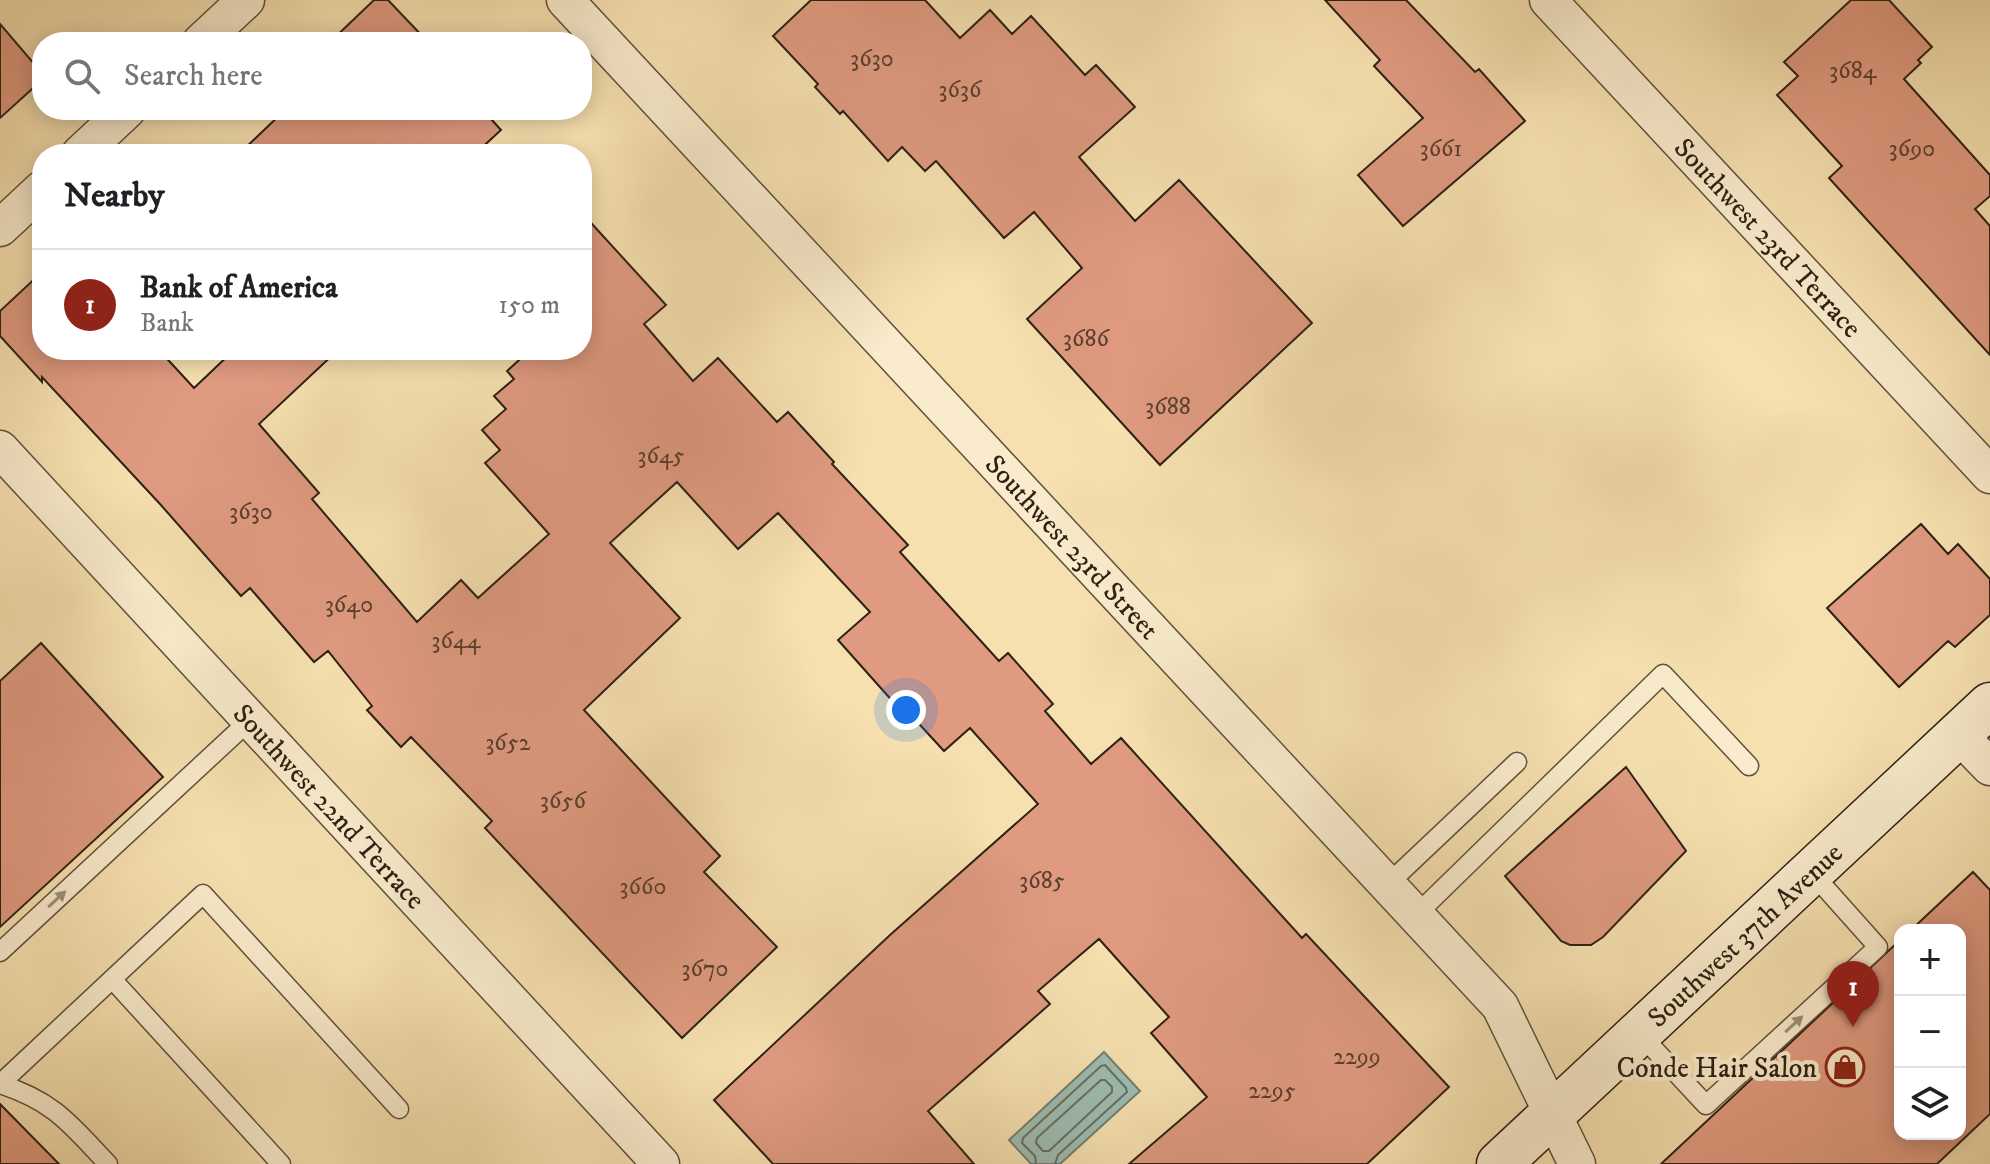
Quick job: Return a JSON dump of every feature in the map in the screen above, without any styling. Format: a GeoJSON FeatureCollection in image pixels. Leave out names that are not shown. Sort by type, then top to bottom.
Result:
{"type":"FeatureCollection","features":[{"type":"Feature","properties":{"kind":"main road","name":"Southwest 37th Avenue"},"geometry":{"type":"LineString","coordinates":[[1499,1164],[1975,720]]}},
{"type":"Feature","properties":{"kind":"street"},"geometry":{"type":"LineString","coordinates":[[212,32],[246,0]]}},
{"type":"Feature","properties":{"kind":"street","name":"Southwest 23rd Street"},"geometry":{"type":"LineString","coordinates":[[565,0],[1500,1006],[1577,1164]]}},
{"type":"Feature","properties":{"kind":"street","name":"Southwest 23rd Terrace"},"geometry":{"type":"LineString","coordinates":[[1548,0],[1990,475]]}},
{"type":"Feature","properties":{"kind":"street"},"geometry":{"type":"LineString","coordinates":[[91,144],[116,120]]}},
{"type":"Feature","properties":{"kind":"street"},"geometry":{"type":"LineString","coordinates":[[0,228],[32,198]]}},
{"type":"Feature","properties":{"kind":"street","name":"Southwest 22nd Terrace"},"geometry":{"type":"LineString","coordinates":[[0,449],[661,1164]]}},
{"type":"Feature","properties":{"kind":"street"},"geometry":{"type":"LineString","coordinates":[[1975,720],[1990,767]]}},
{"type":"Feature","properties":{"kind":"lane"},"geometry":{"type":"LineString","coordinates":[[1416,915],[1663,674],[1749,766]]}},
{"type":"Feature","properties":{"kind":"lane"},"geometry":{"type":"LineString","coordinates":[[0,952],[250,720]]}},
{"type":"Feature","properties":{"kind":"lane"},"geometry":{"type":"LineString","coordinates":[[1388,884],[1517,762]]}},
{"type":"Feature","properties":{"kind":"lane"},"geometry":{"type":"LineString","coordinates":[[1639,1033],[1706,1105],[1878,947],[1812,873]]}},
{"type":"Feature","properties":{"kind":"lane"},"geometry":{"type":"LineString","coordinates":[[108,1164],[60,1113],[33,1095],[0,1084],[203,894],[399,1109]]}},
{"type":"Feature","properties":{"kind":"lane"},"geometry":{"type":"LineString","coordinates":[[112,979],[281,1164]]}},
{"type":"Feature","properties":{"kind":"water"},"geometry":{"type":"Polygon","coordinates":[[[1104,1052],[1140,1091],[1060,1164],[1031,1164],[1009,1140],[1104,1052]]]}},
{"type":"Feature","properties":{"kind":"building"},"geometry":{"type":"Polygon","coordinates":[[[374,0],[388,0],[418,32],[340,32],[374,0]]]}},
{"type":"Feature","properties":{"kind":"building"},"geometry":{"type":"Polygon","coordinates":[[[811,0],[925,0],[960,38],[990,10],[1012,34],[1031,16],[1085,75],[1096,65],[1135,107],[1079,157],[1135,221],[1179,180],[1312,323],[1160,465],[1027,319],[1082,268],[1034,212],[1004,238],[936,161],[925,171],[902,147],[888,161],[843,111],[840,114],[815,87],[818,84],[773,36],[811,0]]]}},
{"type":"Feature","properties":{"kind":"building"},"geometry":{"type":"Polygon","coordinates":[[[1325,0],[1406,0],[1475,72],[1479,69],[1525,121],[1403,226],[1358,175],[1423,118],[1374,66],[1380,60],[1325,0]]]}},
{"type":"Feature","properties":{"kind":"building"},"geometry":{"type":"Polygon","coordinates":[[[1851,0],[1889,0],[1932,47],[1904,79],[1990,175],[1990,196],[1975,209],[1990,226],[1990,355],[1829,178],[1842,166],[1777,95],[1798,76],[1784,62],[1851,0]]]}},
{"type":"Feature","properties":{"kind":"building"},"geometry":{"type":"Polygon","coordinates":[[[0,24],[32,61],[32,89],[0,118],[0,24]]]}},
{"type":"Feature","properties":{"kind":"building"},"geometry":{"type":"Polygon","coordinates":[[[275,120],[492,120],[501,130],[486,144],[249,144],[275,120]]]}},
{"type":"Feature","properties":{"kind":"building"},"geometry":{"type":"Polygon","coordinates":[[[592,224],[666,305],[644,324],[693,381],[718,358],[777,422],[788,412],[908,545],[900,552],[999,661],[1008,653],[1053,704],[1045,711],[1091,764],[1121,738],[1302,938],[1306,934],[1449,1087],[1367,1164],[1129,1164],[1207,1097],[1151,1033],[1169,1017],[1099,939],[1038,991],[1050,1004],[928,1111],[974,1164],[773,1164],[714,1100],[890,935],[1038,804],[970,728],[944,751],[898,701],[895,704],[838,640],[870,612],[778,513],[738,549],[677,482],[610,543],[680,618],[584,710],[720,856],[704,872],[777,947],[682,1038],[485,828],[492,821],[411,737],[401,747],[367,710],[372,706],[328,651],[314,662],[250,588],[241,596],[160,504],[0,336],[0,311],[32,281],[32,360],[168,360],[194,388],[223,360],[327,360],[259,424],[319,493],[312,499],[417,622],[461,580],[478,598],[549,534],[485,463],[500,450],[482,430],[506,409],[494,396],[514,379],[507,371],[519,360],[592,360],[592,224]]]}},
{"type":"Feature","properties":{"kind":"building"},"geometry":{"type":"Polygon","coordinates":[[[1921,524],[1948,554],[1958,544],[1990,579],[1990,615],[1955,647],[1948,641],[1899,687],[1827,608],[1921,524]]]}},
{"type":"Feature","properties":{"kind":"building"},"geometry":{"type":"Polygon","coordinates":[[[41,643],[163,777],[0,927],[0,681],[41,643]]]}},
{"type":"Feature","properties":{"kind":"building"},"geometry":{"type":"Polygon","coordinates":[[[1626,767],[1686,851],[1603,937],[1591,945],[1570,945],[1561,941],[1505,876],[1626,767]]]}},
{"type":"Feature","properties":{"kind":"building"},"geometry":{"type":"Polygon","coordinates":[[[1973,872],[1990,890],[1990,1114],[1966,1137],[1966,924],[1917,924],[1973,872]]]}},
{"type":"Feature","properties":{"kind":"building"},"geometry":{"type":"Polygon","coordinates":[[[1894,946],[1894,1140],[1962,1140],[1937,1164],[1661,1164],[1894,946]]]}},
{"type":"Feature","properties":{"kind":"building"},"geometry":{"type":"Polygon","coordinates":[[[0,1104],[59,1164],[0,1164],[0,1104]]]}},
{"type":"Feature","properties":{"kind":"place","name":"Bank of America"},"geometry":{"type":"Point","coordinates":[1853,1027]}},
{"type":"Feature","properties":{"kind":"place","name":"Conde Hair Salon"},"geometry":{"type":"Point","coordinates":[1845,1067]}}]}
